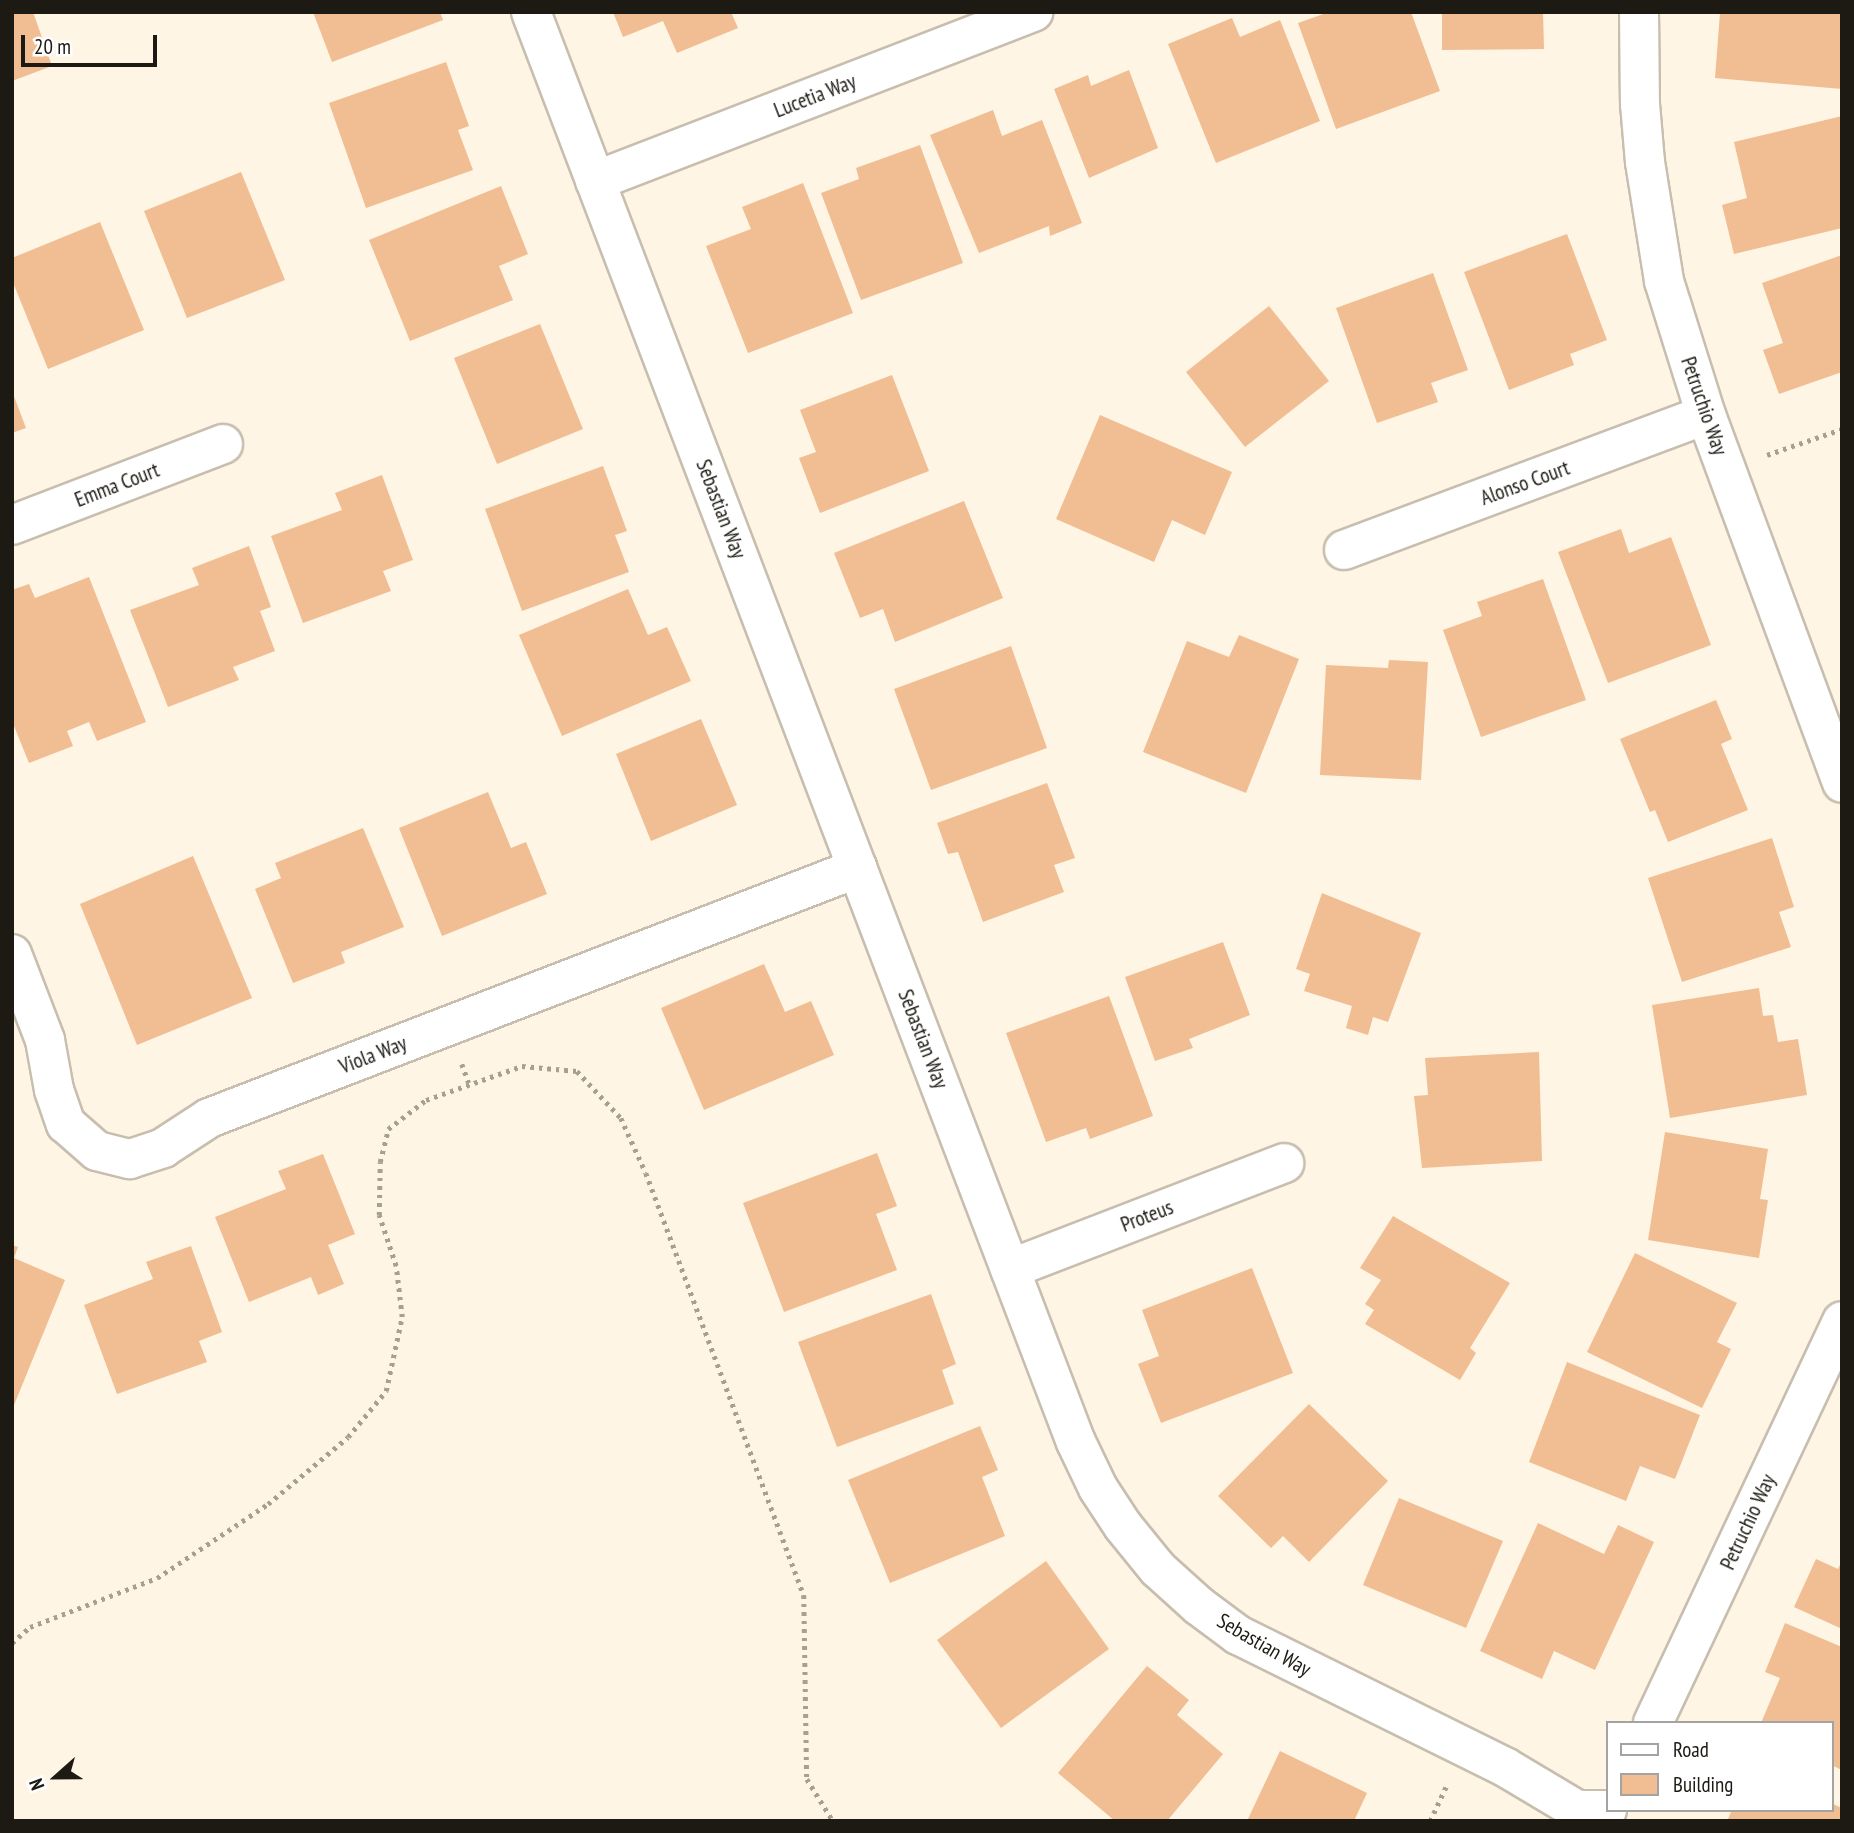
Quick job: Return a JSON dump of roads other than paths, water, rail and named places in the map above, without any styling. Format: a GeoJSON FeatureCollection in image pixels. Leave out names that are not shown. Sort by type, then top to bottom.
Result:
{"type":"FeatureCollection","features":[{"type":"Feature","properties":{"kind":"street","name":"Sebastian Way"},"geometry":{"type":"LineString","coordinates":[[531,12],[1076,1442],[1098,1488],[1123,1526],[1158,1569],[1199,1606],[1238,1635],[1505,1767],[1577,1810],[1605,1810]]}},
{"type":"Feature","properties":{"kind":"street","name":"Lucetia Way"},"geometry":{"type":"LineString","coordinates":[[595,181],[1034,12]]}},
{"type":"Feature","properties":{"kind":"street","name":"Petruchio Way"},"geometry":{"type":"LineString","coordinates":[[1639,12],[1640,104],[1652,218],[1664,281],[1706,415],[1842,783]]}},
{"type":"Feature","properties":{"kind":"street","name":"Alonso Court"},"geometry":{"type":"LineString","coordinates":[[1344,550],[1706,415]]}},
{"type":"Feature","properties":{"kind":"street","name":"Emma Court"},"geometry":{"type":"LineString","coordinates":[[12,525],[223,444]]}},
{"type":"Feature","properties":{"kind":"street","name":"Viola Way"},"geometry":{"type":"LineString","coordinates":[[12,954],[45,1040],[54,1090],[66,1124],[97,1151],[130,1159],[163,1148],[209,1118],[858,868]]}},
{"type":"Feature","properties":{"kind":"street","name":"Proteus"},"geometry":{"type":"LineString","coordinates":[[1010,1269],[1284,1163]]}},
{"type":"Feature","properties":{"kind":"street","name":"Petruchio Way"},"geometry":{"type":"LineString","coordinates":[[1654,1721],[1842,1321]]}}]}
